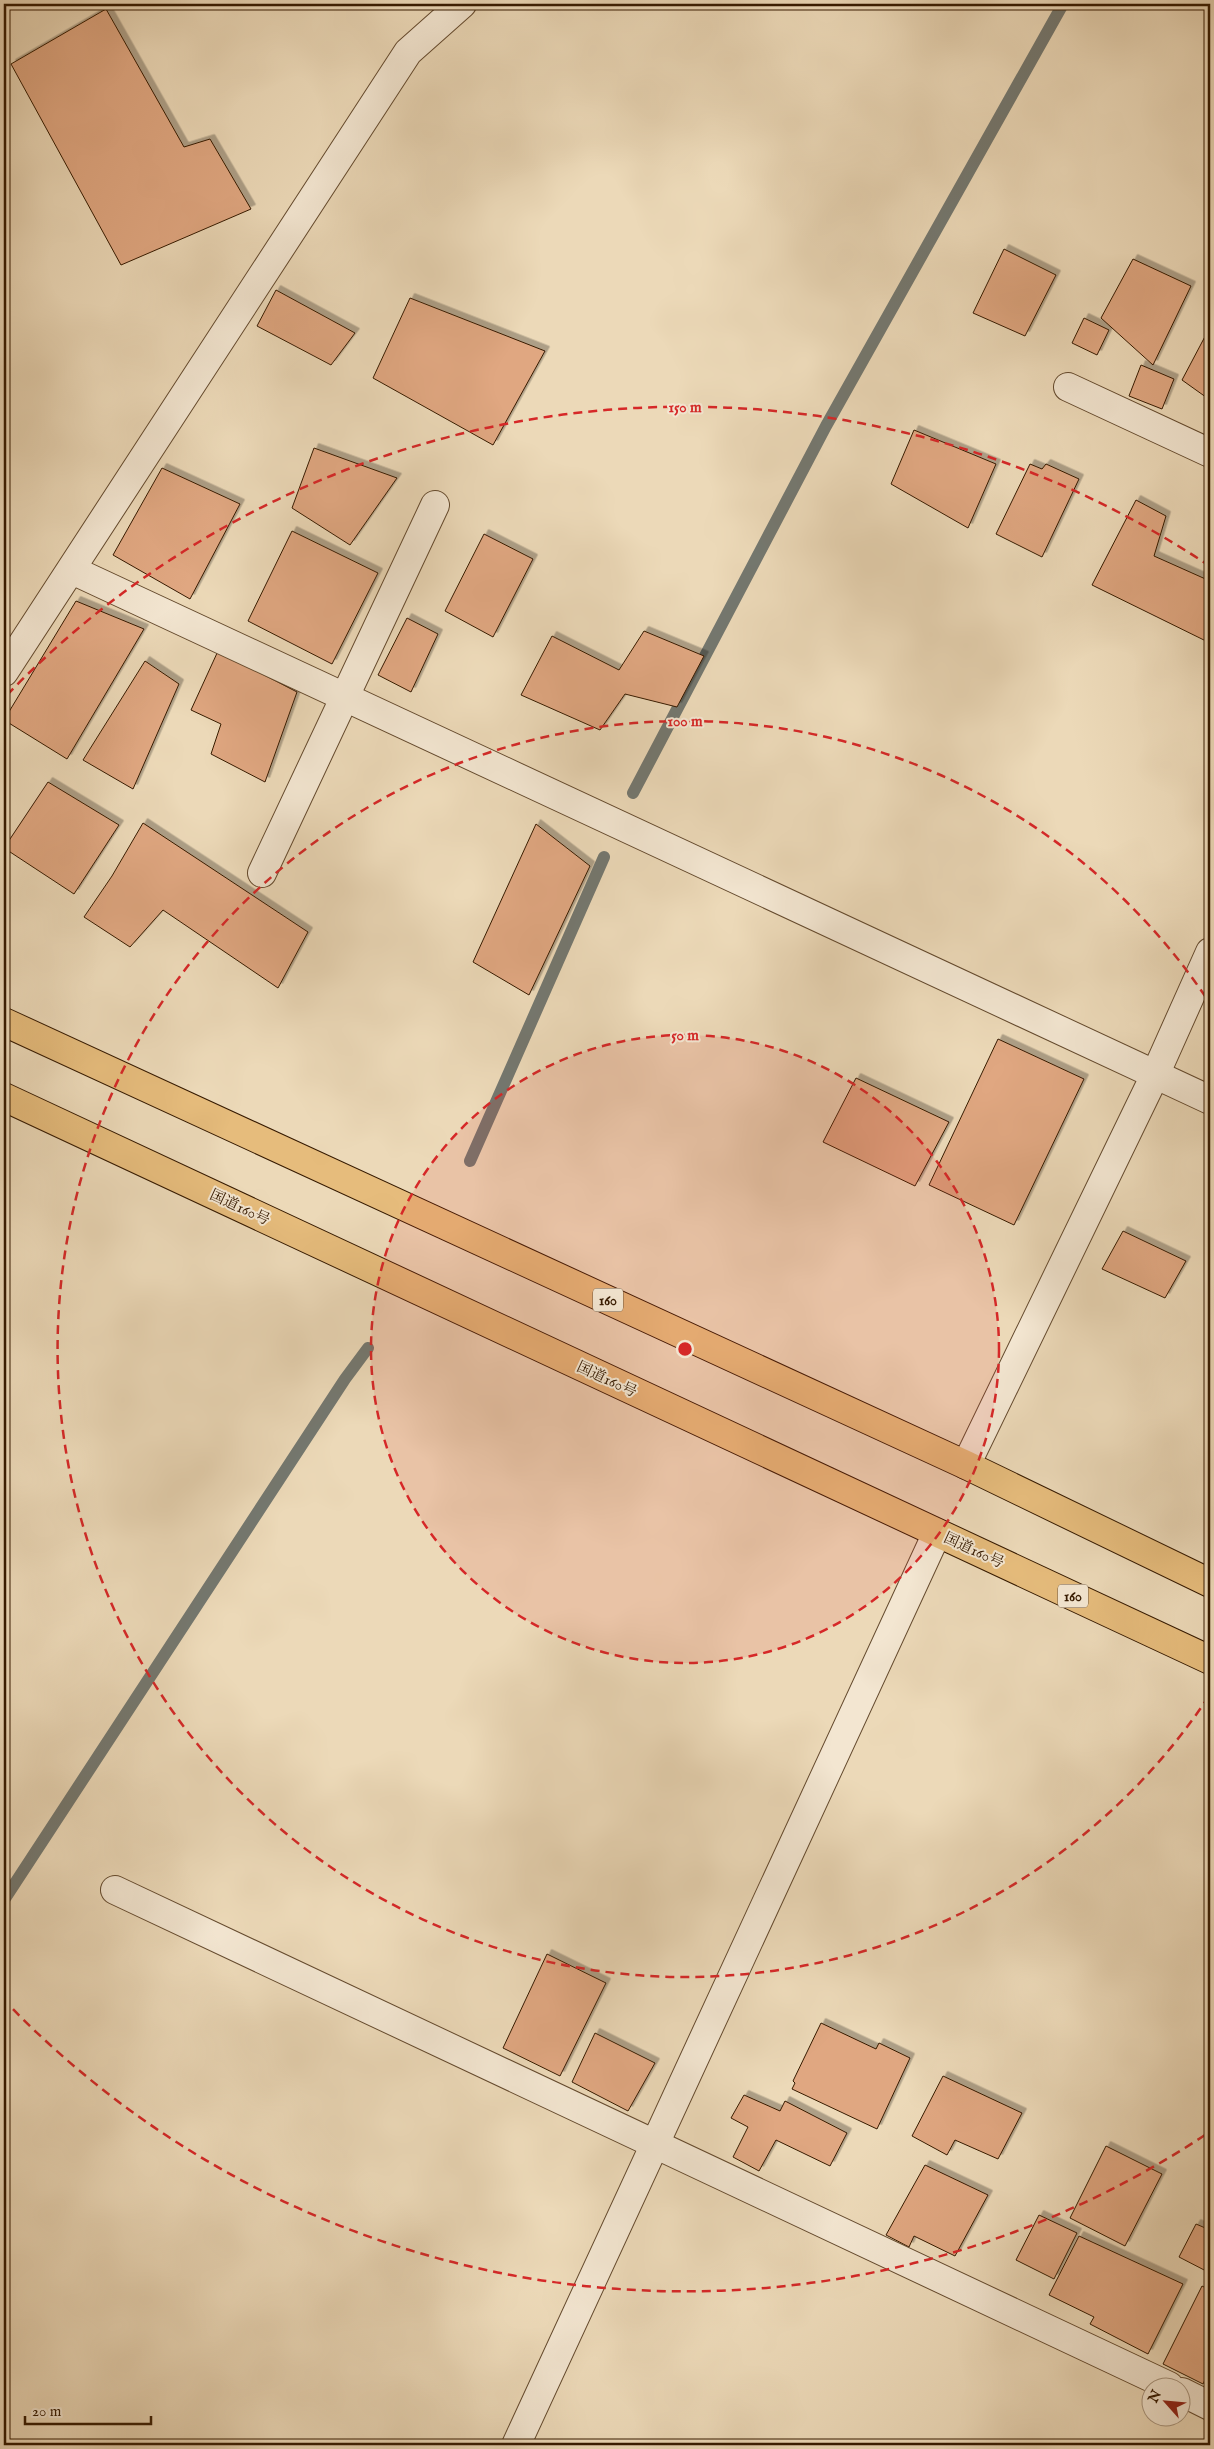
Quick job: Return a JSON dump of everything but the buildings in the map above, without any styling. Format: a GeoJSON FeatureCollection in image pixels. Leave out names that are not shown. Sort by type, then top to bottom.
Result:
{"type":"FeatureCollection","features":[{"type":"Feature","properties":{"kind":"highway","name":"160"},"geometry":{"type":"LineString","coordinates":[[4,1022],[966,1465],[1210,1583]]}},
{"type":"Feature","properties":{"kind":"highway","name":"国道160号"},"geometry":{"type":"LineString","coordinates":[[4,1097],[1210,1660]]}},
{"type":"Feature","properties":{"kind":"street"},"geometry":{"type":"LineString","coordinates":[[4,672],[408,52],[462,4]]}},
{"type":"Feature","properties":{"kind":"street"},"geometry":{"type":"LineString","coordinates":[[1068,386],[1210,454]]}},
{"type":"Feature","properties":{"kind":"street"},"geometry":{"type":"LineString","coordinates":[[262,873],[435,505]]}},
{"type":"Feature","properties":{"kind":"street"},"geometry":{"type":"LineString","coordinates":[[72,570],[1210,1100]]}},
{"type":"Feature","properties":{"kind":"street"},"geometry":{"type":"LineString","coordinates":[[966,1465],[1155,1075],[1210,952]]}},
{"type":"Feature","properties":{"kind":"street"},"geometry":{"type":"LineString","coordinates":[[516,2445],[937,1533]]}},
{"type":"Feature","properties":{"kind":"street"},"geometry":{"type":"LineString","coordinates":[[115,1890],[1148,2376]]}},
{"type":"Feature","properties":{"kind":"street"},"geometry":{"type":"LineString","coordinates":[[1192,2397],[1210,2406]]}},
{"type":"Feature","properties":{"kind":"waterway"},"geometry":{"type":"LineString","coordinates":[[633,793],[826,426],[1063,4]]}},
{"type":"Feature","properties":{"kind":"waterway"},"geometry":{"type":"LineString","coordinates":[[470,1161],[604,857]]}},
{"type":"Feature","properties":{"kind":"waterway"},"geometry":{"type":"LineString","coordinates":[[4,1900],[345,1379],[368,1348]]}}]}
